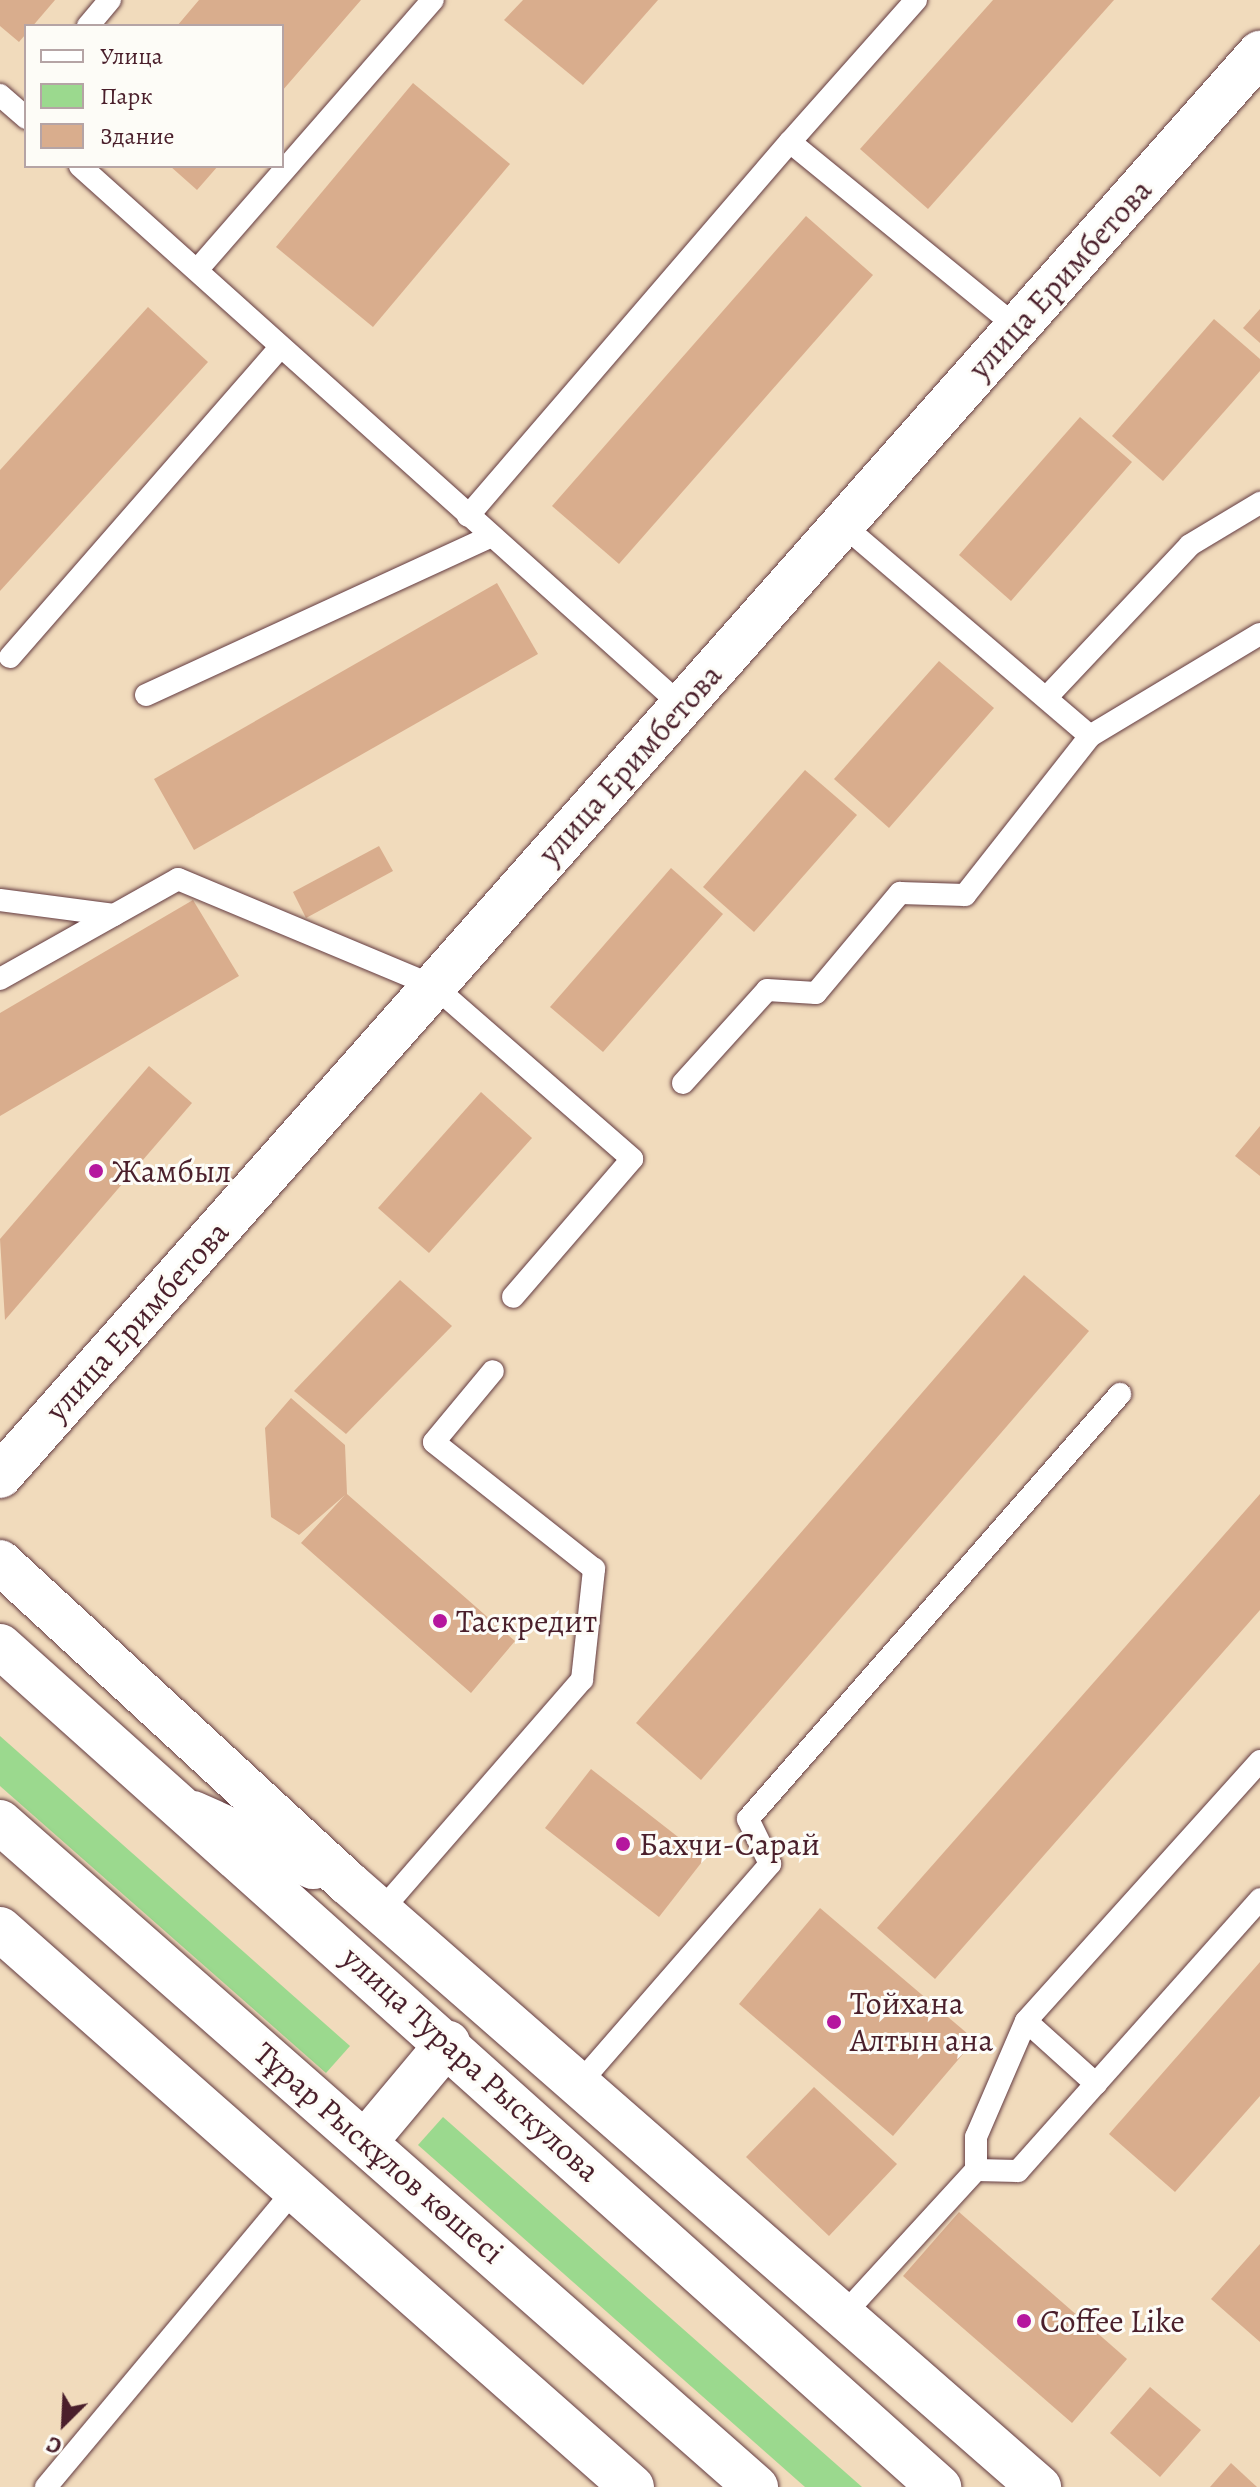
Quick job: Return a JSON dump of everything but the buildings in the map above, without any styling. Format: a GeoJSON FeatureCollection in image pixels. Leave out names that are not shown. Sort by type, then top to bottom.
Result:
{"type":"FeatureCollection","features":[{"type":"Feature","properties":{"kind":"street","name":"улица Еримбетова"},"geometry":{"type":"LineString","coordinates":[[0,1476],[1260,53]]}},
{"type":"Feature","properties":{"kind":"street"},"geometry":{"type":"LineString","coordinates":[[0,1562],[380,1912],[1039,2487]]}},
{"type":"Feature","properties":{"kind":"street","name":"улица Турара Рыскулова"},"geometry":{"type":"LineString","coordinates":[[0,1646],[448,2043],[939,2487]]}},
{"type":"Feature","properties":{"kind":"street"},"geometry":{"type":"LineString","coordinates":[[186,1810],[348,1883]]}},
{"type":"Feature","properties":{"kind":"street","name":"Тұрар Рыскұлов көшесі"},"geometry":{"type":"LineString","coordinates":[[0,1822],[756,2487]]}},
{"type":"Feature","properties":{"kind":"street"},"geometry":{"type":"LineString","coordinates":[[0,1929],[632,2487]]}},
{"type":"Feature","properties":{"kind":"street"},"geometry":{"type":"LineString","coordinates":[[366,2141],[448,2043]]}},
{"type":"Feature","properties":{"kind":"lane"},"geometry":{"type":"LineString","coordinates":[[90,24],[110,0]]}},
{"type":"Feature","properties":{"kind":"lane"},"geometry":{"type":"LineString","coordinates":[[198,269],[433,0]]}},
{"type":"Feature","properties":{"kind":"lane"},"geometry":{"type":"LineString","coordinates":[[468,516],[916,0]]}},
{"type":"Feature","properties":{"kind":"lane"},"geometry":{"type":"LineString","coordinates":[[790,142],[1017,327]]}},
{"type":"Feature","properties":{"kind":"lane"},"geometry":{"type":"LineString","coordinates":[[82,168],[682,706]]}},
{"type":"Feature","properties":{"kind":"lane"},"geometry":{"type":"LineString","coordinates":[[10,657],[280,347]]}},
{"type":"Feature","properties":{"kind":"lane"},"geometry":{"type":"LineString","coordinates":[[1046,698],[1190,545],[1260,503]]}},
{"type":"Feature","properties":{"kind":"lane"},"geometry":{"type":"LineString","coordinates":[[842,524],[1090,736]]}},
{"type":"Feature","properties":{"kind":"lane"},"geometry":{"type":"LineString","coordinates":[[146,695],[491,536]]}},
{"type":"Feature","properties":{"kind":"lane"},"geometry":{"type":"LineString","coordinates":[[683,1083],[767,990],[816,993],[900,893],[965,895],[1090,736],[1260,634]]}},
{"type":"Feature","properties":{"kind":"lane"},"geometry":{"type":"LineString","coordinates":[[0,979],[178,879],[434,986],[632,1159],[513,1297]]}},
{"type":"Feature","properties":{"kind":"lane"},"geometry":{"type":"LineString","coordinates":[[0,900],[114,915]]}},
{"type":"Feature","properties":{"kind":"lane"},"geometry":{"type":"LineString","coordinates":[[380,1912],[582,1680],[594,1569],[434,1442],[493,1371]]}},
{"type":"Feature","properties":{"kind":"lane"},"geometry":{"type":"LineString","coordinates":[[578,2085],[770,1864],[748,1819],[1120,1394]]}},
{"type":"Feature","properties":{"kind":"lane"},"geometry":{"type":"LineString","coordinates":[[844,2314],[976,2170],[976,2137],[1026,2021],[1260,1761]]}},
{"type":"Feature","properties":{"kind":"lane"},"geometry":{"type":"LineString","coordinates":[[976,2170],[1018,2171],[1260,1899]]}},
{"type":"Feature","properties":{"kind":"lane"},"geometry":{"type":"LineString","coordinates":[[1026,2021],[1096,2084]]}},
{"type":"Feature","properties":{"kind":"lane"},"geometry":{"type":"LineString","coordinates":[[46,2487],[295,2189]]}},
{"type":"Feature","properties":{"kind":"green space"},"geometry":{"type":"Polygon","coordinates":[[[0,1736],[350,2046],[326,2073],[0,1786],[0,1736]]]}},
{"type":"Feature","properties":{"kind":"green space"},"geometry":{"type":"Polygon","coordinates":[[[443,2117],[862,2487],[805,2487],[418,2145],[443,2117]]]}},
{"type":"Feature","properties":{"kind":"place","name":"Жамбыл"},"geometry":{"type":"Point","coordinates":[96,1171]}},
{"type":"Feature","properties":{"kind":"place","name":"Таскредит"},"geometry":{"type":"Point","coordinates":[440,1621]}},
{"type":"Feature","properties":{"kind":"place","name":"Бахчи-Сарай"},"geometry":{"type":"Point","coordinates":[623,1844]}},
{"type":"Feature","properties":{"kind":"place","name":"Тойхана Алтын ана"},"geometry":{"type":"Point","coordinates":[834,2022]}},
{"type":"Feature","properties":{"kind":"place","name":"Coffee Like"},"geometry":{"type":"Point","coordinates":[1024,2321]}}]}
